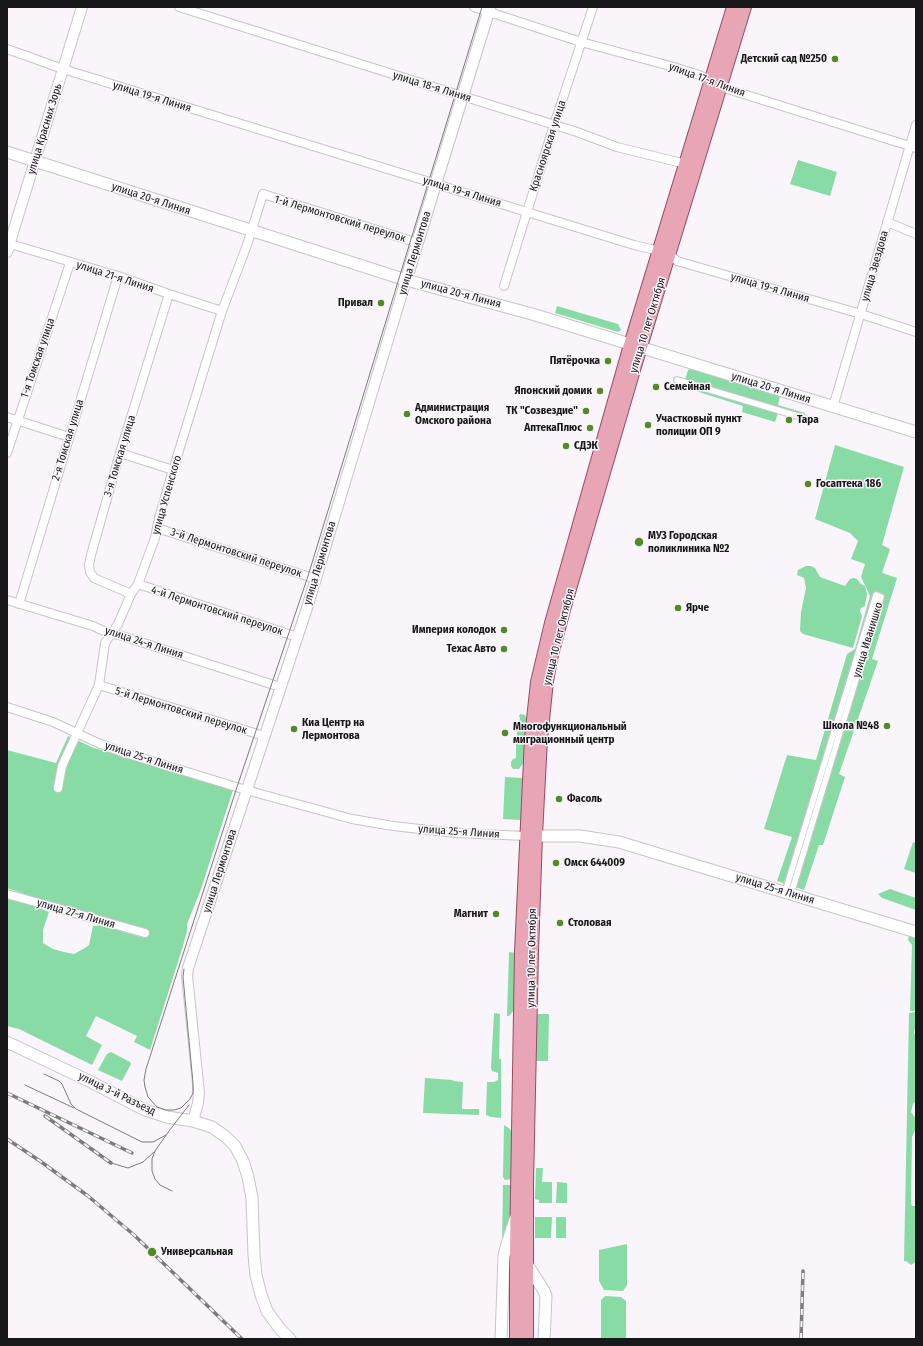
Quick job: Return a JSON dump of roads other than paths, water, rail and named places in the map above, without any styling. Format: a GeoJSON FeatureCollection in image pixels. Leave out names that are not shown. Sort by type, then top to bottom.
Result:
{"type":"FeatureCollection","features":[{"type":"Feature","properties":{"kind":"main road","name":"улица 10 лет Октября"},"geometry":{"type":"LineString","coordinates":[[527,1339],[532,952],[532,732],[537,682],[550,623],[716,84],[733,7]]}},
{"type":"Feature","properties":{"kind":"main road","name":"улица 10 лет Октября"},"geometry":{"type":"LineString","coordinates":[[664,252],[686,164],[745,7]]}},
{"type":"Feature","properties":{"kind":"main road","name":"улица Лермонтова"},"geometry":{"type":"LineString","coordinates":[[406,280],[489,9]]}},
{"type":"Feature","properties":{"kind":"main road","name":"улица 20-я Линия"},"geometry":{"type":"LineString","coordinates":[[7,152],[406,280],[516,309],[916,432]]}},
{"type":"Feature","properties":{"kind":"main road","name":"улица 10 лет Октября"},"geometry":{"type":"LineString","coordinates":[[516,1339],[521,952],[531,836]]}},
{"type":"Feature","properties":{"kind":"main road","name":"улица 25-я Линия"},"geometry":{"type":"LineString","coordinates":[[531,836],[580,836],[619,842],[916,932]]}},
{"type":"Feature","properties":{"kind":"main road","name":"улица 3-й Разъезд"},"geometry":{"type":"LineString","coordinates":[[7,1042],[151,1112],[167,1117],[193,1121],[212,1127],[226,1137],[235,1146],[243,1161],[252,1198],[254,1254],[256,1275],[261,1295],[267,1311],[280,1329],[290,1339]]}},
{"type":"Feature","properties":{"kind":"main road"},"geometry":{"type":"LineString","coordinates":[[501,1339],[504,1256],[517,1212]]}},
{"type":"Feature","properties":{"kind":"main road"},"geometry":{"type":"LineString","coordinates":[[504,1256],[508,1251],[512,1250],[516,1252]]}},
{"type":"Feature","properties":{"kind":"main road"},"geometry":{"type":"LineString","coordinates":[[527,1264],[544,1290],[546,1296],[544,1339]]}},
{"type":"Feature","properties":{"kind":"street","name":"улица Красных Зорь"},"geometry":{"type":"LineString","coordinates":[[8,246],[82,7]]}},
{"type":"Feature","properties":{"kind":"street","name":"улица 18-я Линия"},"geometry":{"type":"LineString","coordinates":[[179,7],[554,125],[617,147],[686,164]]}},
{"type":"Feature","properties":{"kind":"street","name":"улица 17-я Линия"},"geometry":{"type":"LineString","coordinates":[[474,7],[489,9],[581,42],[674,67],[699,75],[716,84],[913,147]]}},
{"type":"Feature","properties":{"kind":"street","name":"Красноярская улица"},"geometry":{"type":"LineString","coordinates":[[504,286],[554,125],[593,7]]}},
{"type":"Feature","properties":{"kind":"street","name":"улица 19-я Линия"},"geometry":{"type":"LineString","coordinates":[[7,49],[63,69],[634,246],[664,252],[678,261],[861,314],[916,332]]}},
{"type":"Feature","properties":{"kind":"street","name":"улица Звездова"},"geometry":{"type":"LineString","coordinates":[[833,407],[888,222],[913,147],[916,125]]}},
{"type":"Feature","properties":{"kind":"street","name":"улица Успенского"},"geometry":{"type":"LineString","coordinates":[[58,788],[62,766],[99,685],[104,648],[110,634],[118,624],[138,584],[153,544],[173,470],[222,311],[247,245],[263,194]]}},
{"type":"Feature","properties":{"kind":"street","name":"1-й Лермонтовский переулок"},"geometry":{"type":"LineString","coordinates":[[263,194],[418,243]]}},
{"type":"Feature","properties":{"kind":"street"},"geometry":{"type":"LineString","coordinates":[[888,222],[916,234]]}},
{"type":"Feature","properties":{"kind":"street","name":"улица 21-я Линия"},"geometry":{"type":"LineString","coordinates":[[8,246],[118,276],[222,311]]}},
{"type":"Feature","properties":{"kind":"street","name":"1-я Томская улица"},"geometry":{"type":"LineString","coordinates":[[7,453],[70,263]]}},
{"type":"Feature","properties":{"kind":"street","name":"2-я Томская улица"},"geometry":{"type":"LineString","coordinates":[[19,604],[118,276]]}},
{"type":"Feature","properties":{"kind":"street","name":"улица Лермонтова"},"geometry":{"type":"LineString","coordinates":[[193,1121],[199,1093],[187,976],[188,968],[316,579],[406,280]]}},
{"type":"Feature","properties":{"kind":"street","name":"3-я Томская улица"},"geometry":{"type":"LineString","coordinates":[[132,594],[94,578],[90,572],[91,555],[120,453],[169,294]]}},
{"type":"Feature","properties":{"kind":"street"},"geometry":{"type":"LineString","coordinates":[[677,380],[804,418]]}},
{"type":"Feature","properties":{"kind":"street"},"geometry":{"type":"LineString","coordinates":[[7,418],[69,437]]}},
{"type":"Feature","properties":{"kind":"street"},"geometry":{"type":"LineString","coordinates":[[120,453],[173,470]]}},
{"type":"Feature","properties":{"kind":"street","name":"3-й Лермонтовский переулок"},"geometry":{"type":"LineString","coordinates":[[157,528],[316,579]]}},
{"type":"Feature","properties":{"kind":"street","name":"4-й Лермонтовский переулок"},"geometry":{"type":"LineString","coordinates":[[138,584],[297,637]]}},
{"type":"Feature","properties":{"kind":"street","name":"улица Иванишко"},"geometry":{"type":"LineString","coordinates":[[876,595],[881,597],[788,893],[876,595]]}},
{"type":"Feature","properties":{"kind":"street","name":"улица 24-я Линия"},"geometry":{"type":"LineString","coordinates":[[7,600],[93,626],[110,634],[128,638],[280,686]]}},
{"type":"Feature","properties":{"kind":"street","name":"5-й Лермонтовский переулок"},"geometry":{"type":"LineString","coordinates":[[99,685],[264,736]]}},
{"type":"Feature","properties":{"kind":"street","name":"улица 25-я Линия"},"geometry":{"type":"LineString","coordinates":[[7,707],[53,722],[98,743],[122,752],[246,790],[365,822],[456,832],[531,836]]}},
{"type":"Feature","properties":{"kind":"street","name":"улица 27-я Линия"},"geometry":{"type":"LineString","coordinates":[[7,894],[145,933]]}},
{"type":"Feature","properties":{"kind":"tram line"},"geometry":{"type":"LineString","coordinates":[[184,969],[183,977],[193,1093],[190,1099],[181,1108],[166,1110],[157,1107],[148,1097],[144,1080],[146,1069],[237,787],[308,576],[482,7]]}},
{"type":"Feature","properties":{"kind":"tram line"},"geometry":{"type":"LineString","coordinates":[[44,1074],[62,1084],[71,1104],[76,1109],[142,1142],[153,1142],[166,1135]]}},
{"type":"Feature","properties":{"kind":"tram line"},"geometry":{"type":"LineString","coordinates":[[25,1085],[74,1108]]}},
{"type":"Feature","properties":{"kind":"tram line"},"geometry":{"type":"LineString","coordinates":[[172,1191],[160,1185],[155,1179],[152,1171],[152,1159],[155,1151],[189,1105]]}},
{"type":"Feature","properties":{"kind":"tram line"},"geometry":{"type":"LineString","coordinates":[[111,1163],[128,1168],[143,1162],[154,1152]]}},
{"type":"Feature","properties":{"kind":"railway"},"geometry":{"type":"LineString","coordinates":[[7,1093],[132,1153]]}},
{"type":"Feature","properties":{"kind":"railway"},"geometry":{"type":"LineString","coordinates":[[45,1116],[111,1163]]}},
{"type":"Feature","properties":{"kind":"railway"},"geometry":{"type":"LineString","coordinates":[[7,1139],[88,1196],[134,1235],[242,1339]]}},
{"type":"Feature","properties":{"kind":"railway"},"geometry":{"type":"LineString","coordinates":[[801,1339],[803,1271]]}},
{"type":"Feature","properties":{"kind":"place","name":"Детский сад №250"},"geometry":{"type":"Point","coordinates":[835,59]}},
{"type":"Feature","properties":{"kind":"place","name":"Привал"},"geometry":{"type":"Point","coordinates":[381,303]}},
{"type":"Feature","properties":{"kind":"place","name":"Пятёрочка"},"geometry":{"type":"Point","coordinates":[608,361]}},
{"type":"Feature","properties":{"kind":"place","name":"Семейная"},"geometry":{"type":"Point","coordinates":[656,387]}},
{"type":"Feature","properties":{"kind":"place","name":"Японский домик"},"geometry":{"type":"Point","coordinates":[600,391]}},
{"type":"Feature","properties":{"kind":"place","name":"ТК \"Созвездие\""},"geometry":{"type":"Point","coordinates":[586,411]}},
{"type":"Feature","properties":{"kind":"place","name":"Администрация Омского района"},"geometry":{"type":"Point","coordinates":[407,414]}},
{"type":"Feature","properties":{"kind":"place","name":"Тара"},"geometry":{"type":"Point","coordinates":[789,420]}},
{"type":"Feature","properties":{"kind":"place","name":"Участковый пункт полиции ОП 9"},"geometry":{"type":"Point","coordinates":[648,425]}},
{"type":"Feature","properties":{"kind":"place","name":"АптекаПлюс"},"geometry":{"type":"Point","coordinates":[590,428]}},
{"type":"Feature","properties":{"kind":"place","name":"СДЭК"},"geometry":{"type":"Point","coordinates":[566,446]}},
{"type":"Feature","properties":{"kind":"place","name":"Госаптека 186"},"geometry":{"type":"Point","coordinates":[808,484]}},
{"type":"Feature","properties":{"kind":"place","name":"МУЗ Городская поликлиника №2"},"geometry":{"type":"Point","coordinates":[639,542]}},
{"type":"Feature","properties":{"kind":"place","name":"Ярче"},"geometry":{"type":"Point","coordinates":[678,608]}},
{"type":"Feature","properties":{"kind":"place","name":"Империя колодок"},"geometry":{"type":"Point","coordinates":[504,630]}},
{"type":"Feature","properties":{"kind":"place","name":"Техас Авто"},"geometry":{"type":"Point","coordinates":[504,649]}},
{"type":"Feature","properties":{"kind":"place","name":"Школа №48"},"geometry":{"type":"Point","coordinates":[887,726]}},
{"type":"Feature","properties":{"kind":"place","name":"Киа Центр на Лермонтова"},"geometry":{"type":"Point","coordinates":[294,729]}},
{"type":"Feature","properties":{"kind":"place","name":"Многофункциональный миграционный центр"},"geometry":{"type":"Point","coordinates":[505,733]}},
{"type":"Feature","properties":{"kind":"place","name":"Фасоль"},"geometry":{"type":"Point","coordinates":[559,799]}},
{"type":"Feature","properties":{"kind":"place","name":"Омск 644009"},"geometry":{"type":"Point","coordinates":[556,863]}},
{"type":"Feature","properties":{"kind":"place","name":"Магнит"},"geometry":{"type":"Point","coordinates":[496,914]}},
{"type":"Feature","properties":{"kind":"place","name":"Столовая"},"geometry":{"type":"Point","coordinates":[560,923]}},
{"type":"Feature","properties":{"kind":"place","name":"Универсальная"},"geometry":{"type":"Point","coordinates":[152,1252]}}]}
